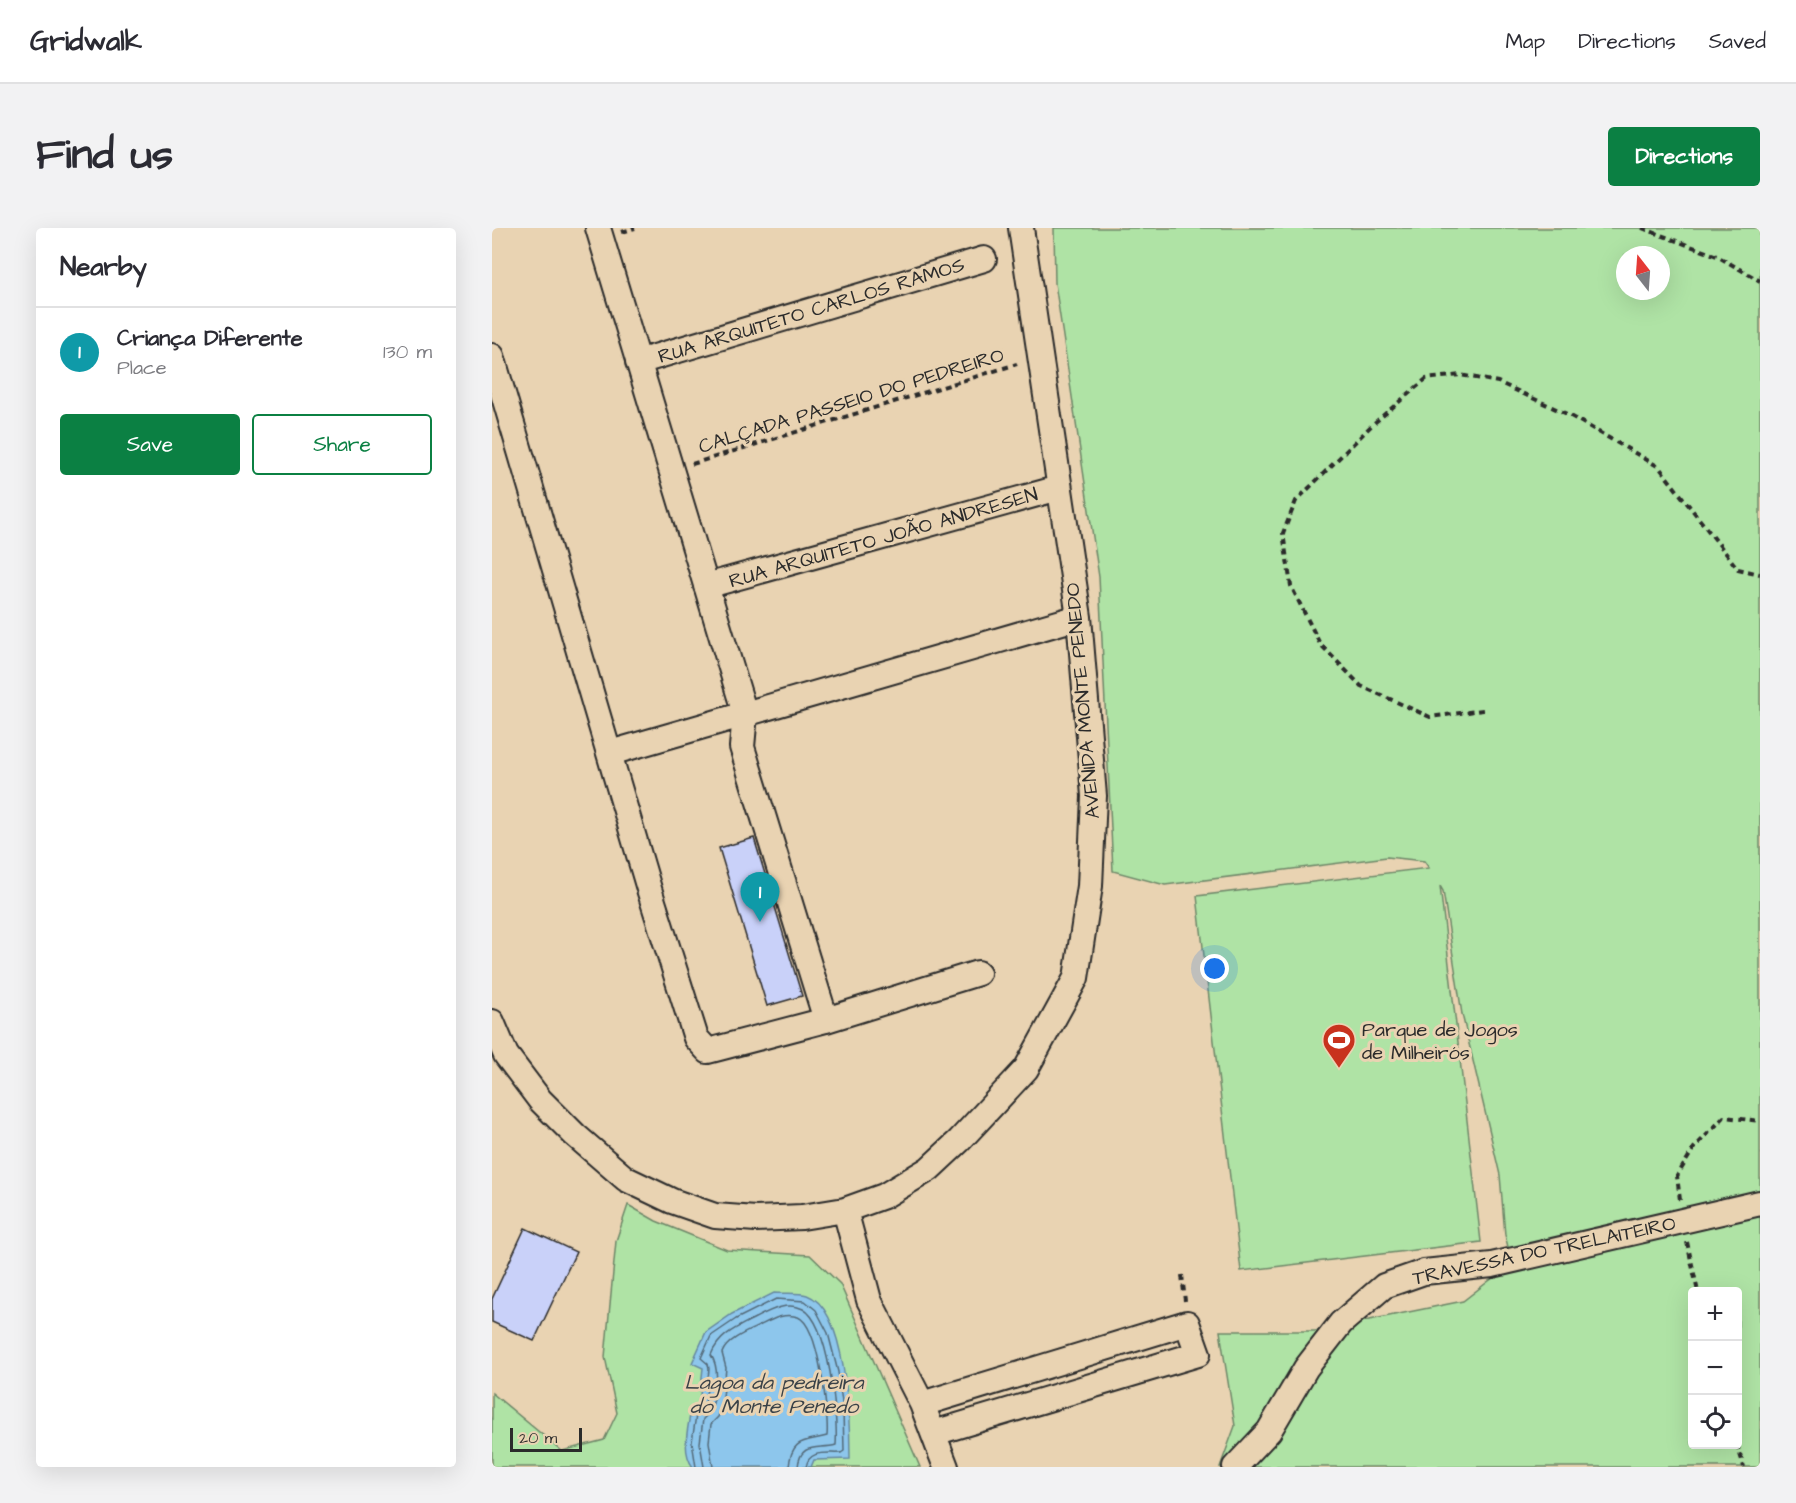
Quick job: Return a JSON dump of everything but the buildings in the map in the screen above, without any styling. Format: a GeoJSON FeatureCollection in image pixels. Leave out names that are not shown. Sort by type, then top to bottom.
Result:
{"type":"FeatureCollection","features":[{"type":"Feature","properties":{"kind":"street"},"geometry":{"type":"LineString","coordinates":[[598,228],[745,714],[742,747],[826,1020]]}},
{"type":"Feature","properties":{"kind":"street","name":"AVENIDA MONTE PENEDO"},"geometry":{"type":"LineString","coordinates":[[492,1022],[506,1055],[540,1100],[575,1135],[626,1179],[672,1201],[715,1216],[756,1219],[802,1217],[845,1210],[884,1196],[929,1169],[959,1141],[1026,1069],[1076,978],[1090,886],[1094,796],[1078,617],[1021,228]]}},
{"type":"Feature","properties":{"kind":"street","name":"RUA ARQUITETO CARLOS RAMOS"},"geometry":{"type":"LineString","coordinates":[[638,362],[984,259]]}},
{"type":"Feature","properties":{"kind":"street"},"geometry":{"type":"LineString","coordinates":[[492,356],[649,889],[696,1038],[708,1052],[826,1020],[978,973]]}},
{"type":"Feature","properties":{"kind":"street","name":"RUA ARQUITETO JOÃO ANDRESEN"},"geometry":{"type":"LineString","coordinates":[[706,586],[1059,488]]}},
{"type":"Feature","properties":{"kind":"street"},"geometry":{"type":"LineString","coordinates":[[610,753],[1078,617]]}},
{"type":"Feature","properties":{"kind":"street","name":"TRAVESSA DO TRELAITEIRO"},"geometry":{"type":"LineString","coordinates":[[1234,1467],[1269,1431],[1306,1368],[1341,1323],[1384,1286],[1424,1272],[1492,1265],[1760,1203]]}},
{"type":"Feature","properties":{"kind":"street"},"geometry":{"type":"LineString","coordinates":[[845,1210],[869,1300],[922,1404],[946,1467]]}},
{"type":"Feature","properties":{"kind":"street"},"geometry":{"type":"LineString","coordinates":[[922,1404],[1187,1323],[1198,1354],[934,1433]]}},
{"type":"Feature","properties":{"kind":"path"},"geometry":{"type":"LineString","coordinates":[[1642,228],[1717,256],[1760,281]]}},
{"type":"Feature","properties":{"kind":"path","name":"CALÇADA PASSEIO DO PEDREIRO"},"geometry":{"type":"LineString","coordinates":[[671,471],[1040,357]]}},
{"type":"Feature","properties":{"kind":"path"},"geometry":{"type":"LineString","coordinates":[[1483,710],[1430,717],[1361,686],[1320,644],[1291,586],[1283,534],[1296,501],[1373,424],[1426,379],[1460,375],[1498,382],[1569,415],[1659,467],[1738,569],[1760,574]]}},
{"type":"Feature","properties":{"kind":"path"},"geometry":{"type":"LineString","coordinates":[[1697,1287],[1682,1222],[1677,1176],[1694,1148],[1724,1117],[1760,1121]]}},
{"type":"Feature","properties":{"kind":"path"},"geometry":{"type":"LineString","coordinates":[[1739,1449],[1744,1467]]}},
{"type":"Feature","properties":{"kind":"green space"},"geometry":{"type":"Polygon","coordinates":[[[1054,228],[1760,228],[1760,1467],[1220,1467],[1235,1426],[1220,1331],[1315,1331],[1463,1301],[1512,1263],[1505,1235],[1500,1175],[1462,1014],[1443,891],[1440,886],[1481,1242],[1241,1271],[1197,896],[1429,868],[1424,861],[1387,857],[1165,885],[1113,871],[1099,577],[1055,283],[1054,228]]]}},
{"type":"Feature","properties":{"kind":"green space"},"geometry":{"type":"Polygon","coordinates":[[[628,1205],[656,1221],[727,1250],[810,1255],[840,1284],[920,1467],[492,1467],[492,1393],[562,1451],[604,1440],[617,1413],[605,1357],[616,1241],[628,1205]]]}},
{"type":"Feature","properties":{"kind":"water","name":"Lagoa da pedreira do Monte Penedo"},"geometry":{"type":"Polygon","coordinates":[[[774,1293],[807,1295],[820,1305],[831,1321],[844,1369],[850,1459],[814,1460],[811,1467],[693,1467],[687,1454],[687,1432],[691,1410],[699,1404],[703,1368],[692,1363],[706,1332],[732,1314],[774,1293]]]}},
{"type":"Feature","properties":{"kind":"place","name":"Criança Diferente"},"geometry":{"type":"Point","coordinates":[760,922]}},
{"type":"Feature","properties":{"kind":"place","name":"Parque de Jogos de Milheirós"},"geometry":{"type":"Point","coordinates":[1339,1069]}}]}
